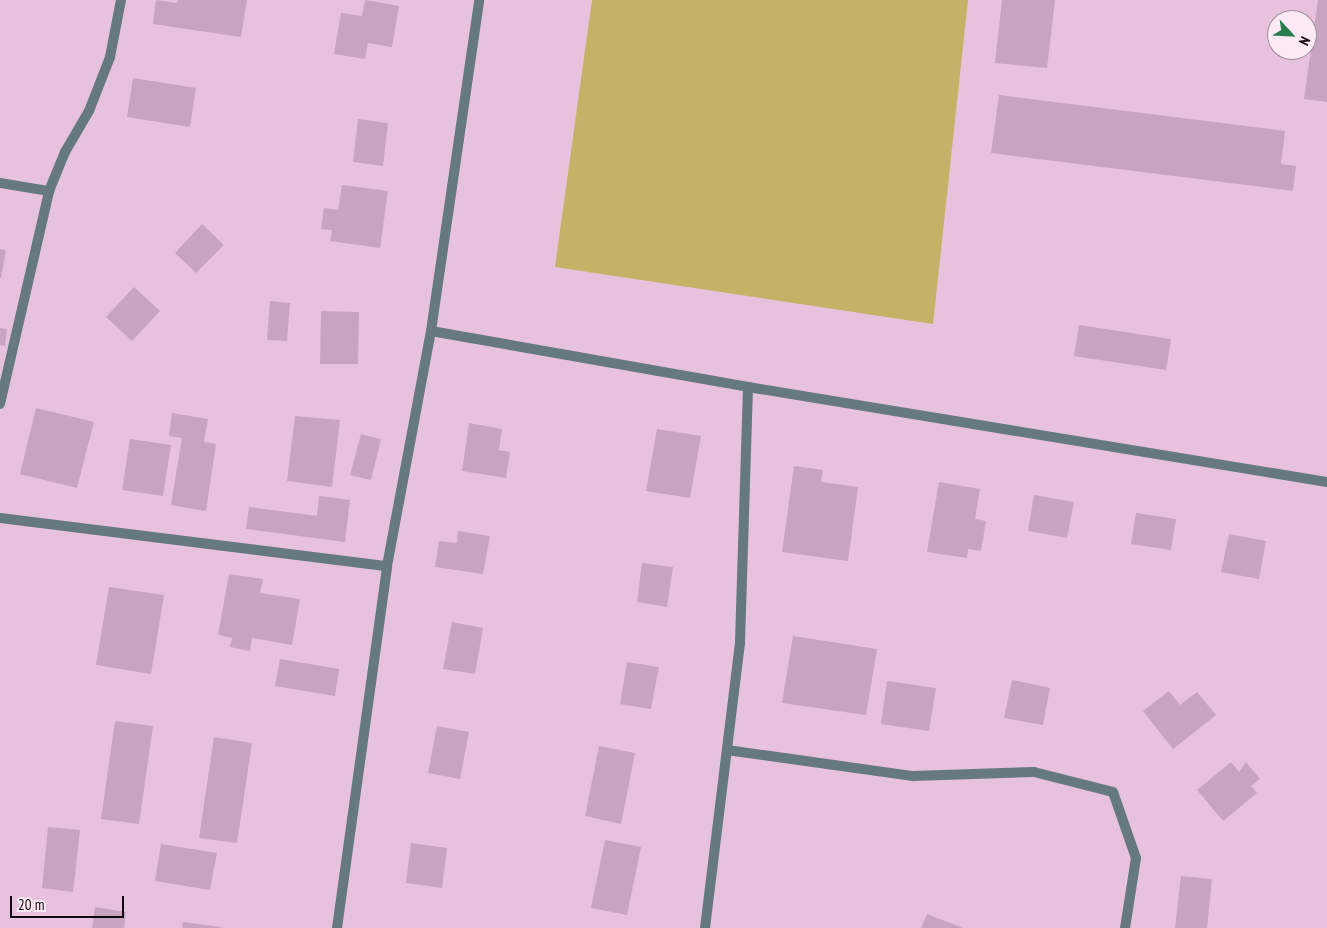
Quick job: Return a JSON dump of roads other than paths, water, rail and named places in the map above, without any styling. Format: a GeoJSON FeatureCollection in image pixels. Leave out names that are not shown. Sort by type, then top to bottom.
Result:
{"type":"FeatureCollection","features":[{"type":"Feature","properties":{"kind":"street"},"geometry":{"type":"LineString","coordinates":[[0,404],[49,191],[65,152],[89,111],[110,58],[120,0]]}},
{"type":"Feature","properties":{"kind":"street"},"geometry":{"type":"LineString","coordinates":[[337,928],[387,566],[431,331],[479,0]]}},
{"type":"Feature","properties":{"kind":"street"},"geometry":{"type":"LineString","coordinates":[[0,183],[49,191]]}},
{"type":"Feature","properties":{"kind":"street"},"geometry":{"type":"LineString","coordinates":[[431,331],[748,387],[1327,482]]}},
{"type":"Feature","properties":{"kind":"street"},"geometry":{"type":"LineString","coordinates":[[705,928],[740,642],[748,387]]}},
{"type":"Feature","properties":{"kind":"street"},"geometry":{"type":"LineString","coordinates":[[0,518],[387,566]]}},
{"type":"Feature","properties":{"kind":"street"},"geometry":{"type":"LineString","coordinates":[[727,750],[913,776],[1034,772],[1113,792],[1136,858],[1125,928]]}}]}
